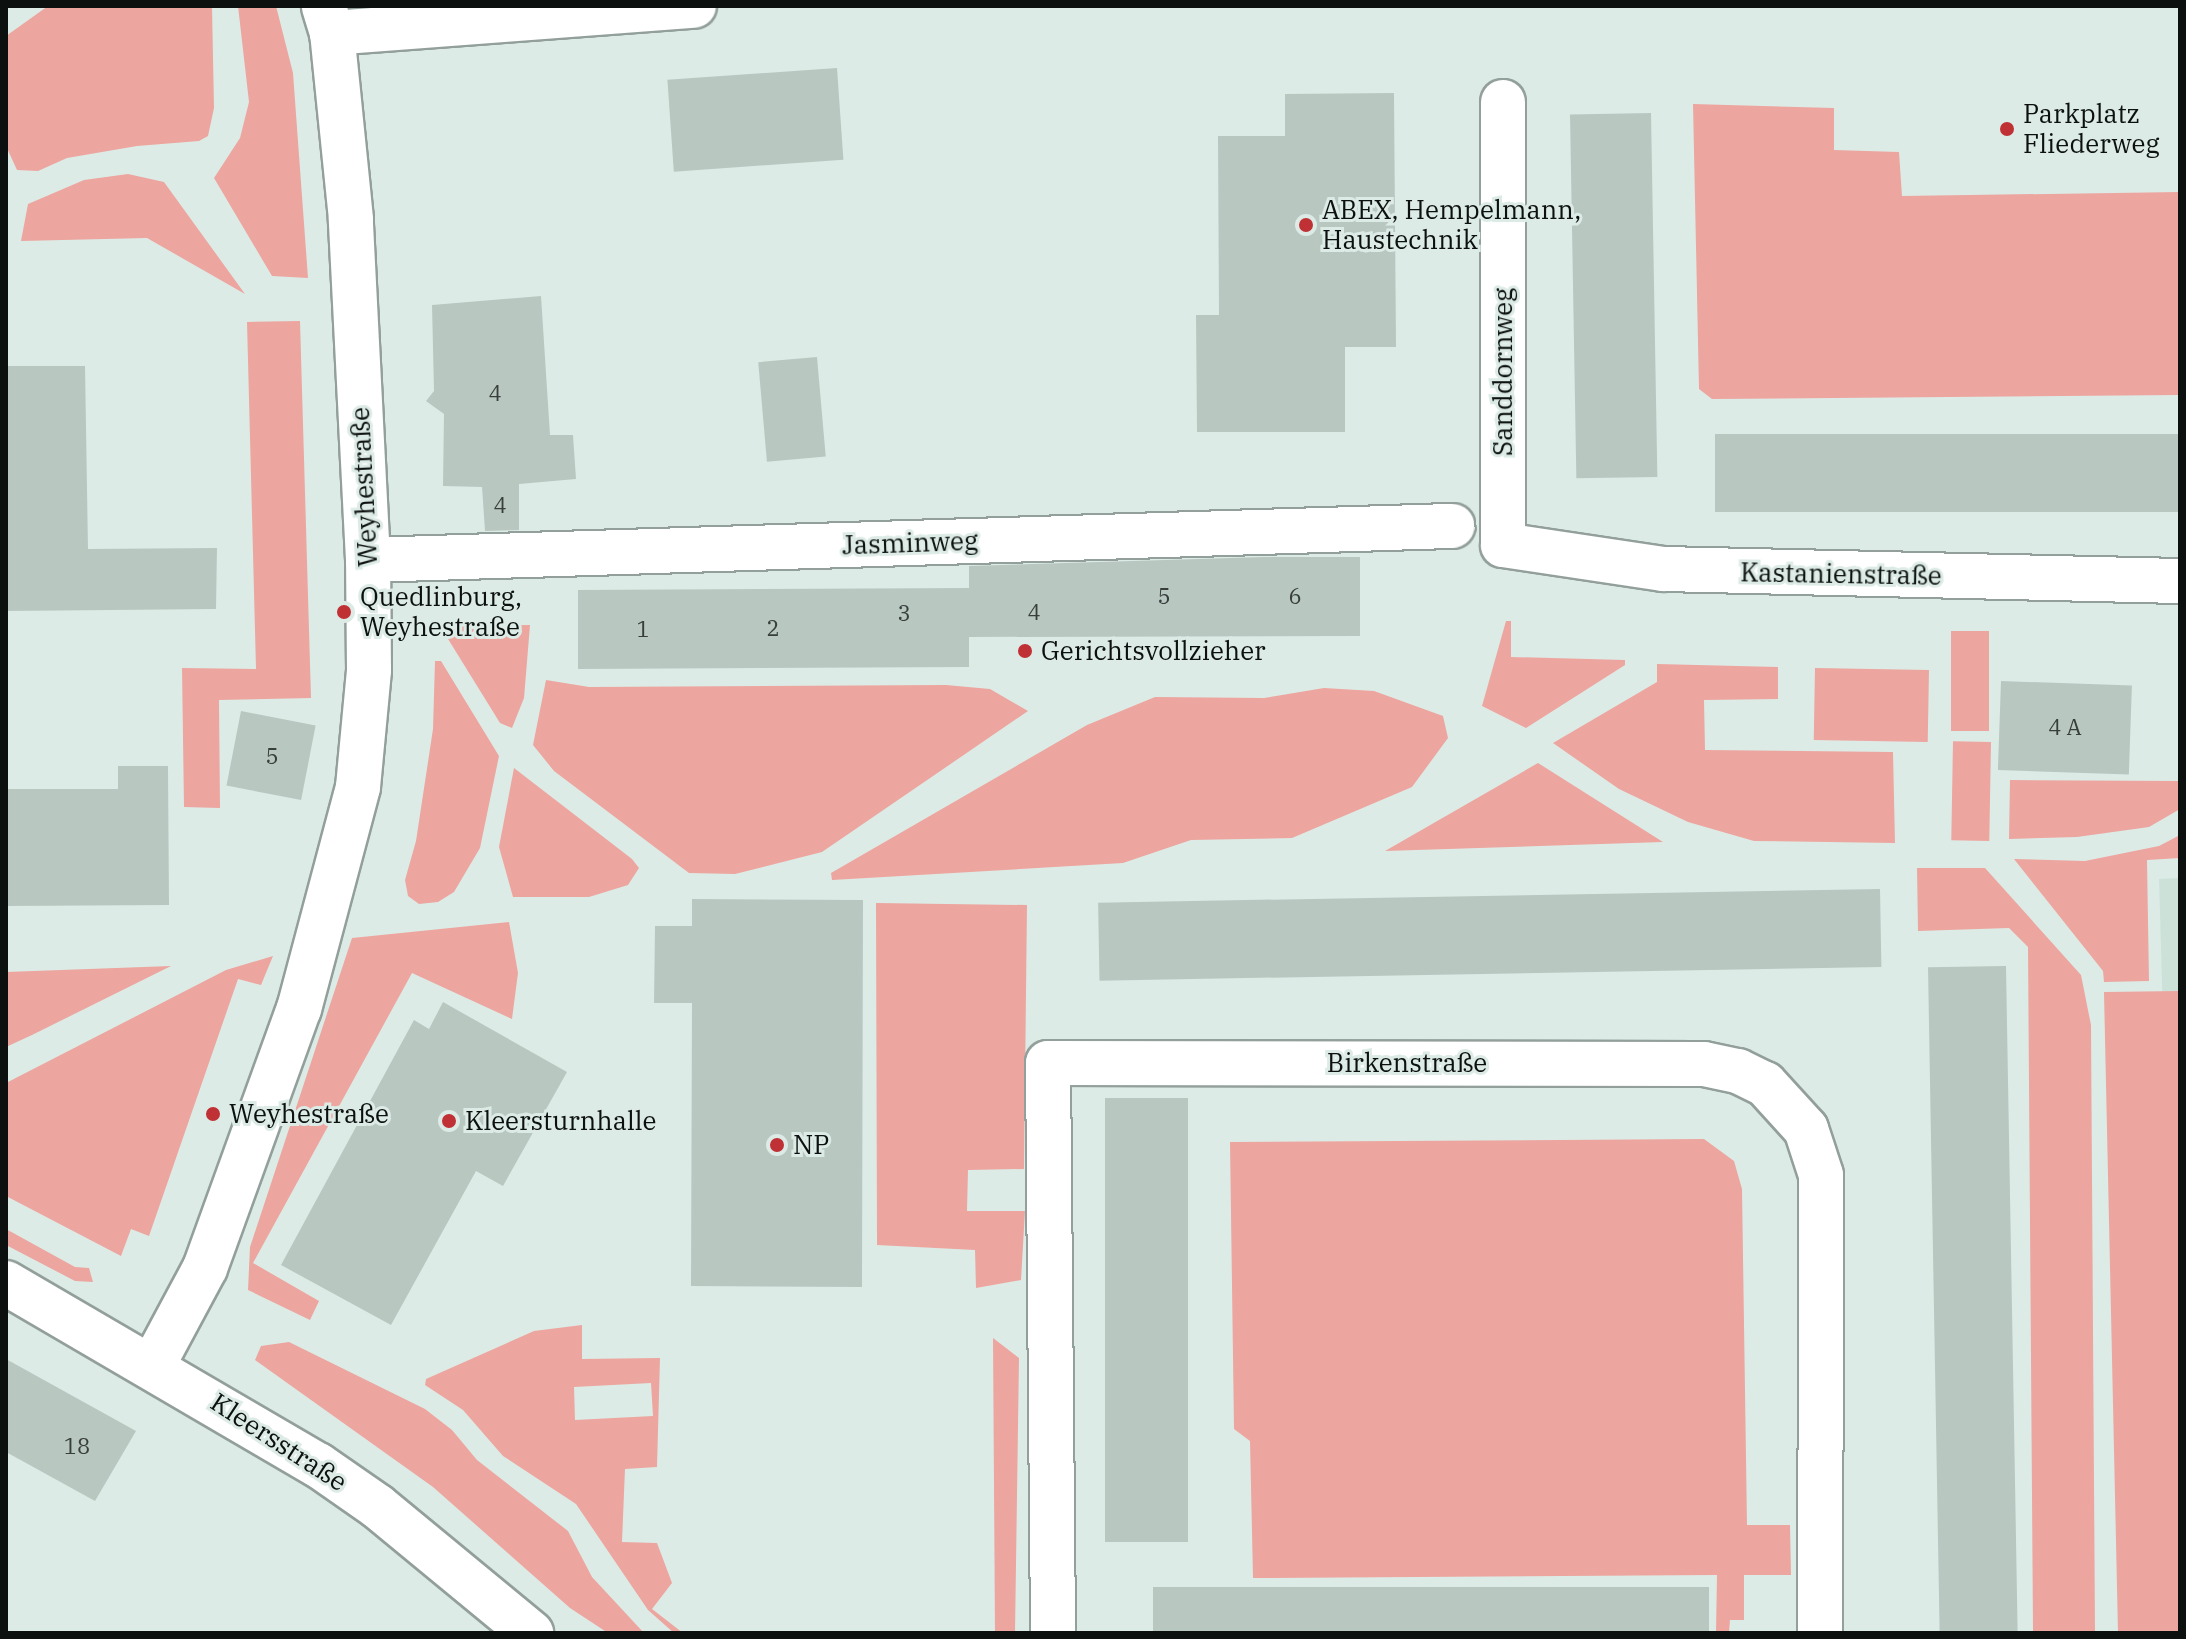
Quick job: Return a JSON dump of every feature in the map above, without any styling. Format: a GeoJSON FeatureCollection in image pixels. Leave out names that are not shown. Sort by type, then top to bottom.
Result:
{"type":"FeatureCollection","features":[{"type":"Feature","properties":{"kind":"street"},"geometry":{"type":"LineString","coordinates":[[328,20],[694,6]]}},
{"type":"Feature","properties":{"kind":"street","name":"Weyhestraße"},"geometry":{"type":"LineString","coordinates":[[153,1365],[205,1268],[299,1009],[358,787],[369,670],[368,560],[351,219],[328,20]]}},
{"type":"Feature","properties":{"kind":"street","name":"Sanddornweg"},"geometry":{"type":"LineString","coordinates":[[1503,102],[1503,545]]}},
{"type":"Feature","properties":{"kind":"street","name":"Jasminweg"},"geometry":{"type":"LineString","coordinates":[[368,560],[1452,526]]}},
{"type":"Feature","properties":{"kind":"street","name":"Kastanienstraße"},"geometry":{"type":"LineString","coordinates":[[1503,545],[1663,569],[2180,581]]}},
{"type":"Feature","properties":{"kind":"street","name":"Birkenstraße"},"geometry":{"type":"LineString","coordinates":[[1053,1633],[1048,1063],[1704,1064],[1738,1071],[1765,1084],[1806,1129],[1821,1175],[1820,1633]]}},
{"type":"Feature","properties":{"kind":"street","name":"Kleersstraße"},"geometry":{"type":"LineString","coordinates":[[6,1283],[153,1365],[377,1506],[531,1633]]}},
{"type":"Feature","properties":{"kind":"shaded area"},"geometry":{"type":"Polygon","coordinates":[[[48,6],[212,6],[214,108],[208,136],[199,141],[137,146],[67,158],[38,171],[17,170],[6,146],[6,36],[48,6]]]}},
{"type":"Feature","properties":{"kind":"shaded area"},"geometry":{"type":"Polygon","coordinates":[[[238,6],[276,6],[293,73],[308,278],[272,276],[214,178],[240,138],[249,102],[238,6]]]}},
{"type":"Feature","properties":{"kind":"shaded area"},"geometry":{"type":"Polygon","coordinates":[[[1693,104],[1834,108],[1834,150],[1899,152],[1902,196],[2180,192],[2180,395],[1712,399],[1699,389],[1693,104]]]}},
{"type":"Feature","properties":{"kind":"shaded area"},"geometry":{"type":"Polygon","coordinates":[[[128,174],[164,182],[245,294],[147,238],[21,241],[28,204],[84,180],[128,174]]]}},
{"type":"Feature","properties":{"kind":"shaded area"},"geometry":{"type":"Polygon","coordinates":[[[300,321],[311,698],[219,700],[220,808],[184,807],[182,668],[256,669],[247,322],[300,321]]]}},
{"type":"Feature","properties":{"kind":"shaded area"},"geometry":{"type":"Polygon","coordinates":[[[1506,621],[1511,621],[1511,657],[1625,660],[1625,665],[1526,728],[1482,706],[1506,621]]]}},
{"type":"Feature","properties":{"kind":"shaded area"},"geometry":{"type":"Polygon","coordinates":[[[530,625],[524,698],[512,728],[500,723],[440,626],[530,625]]]}},
{"type":"Feature","properties":{"kind":"shaded area"},"geometry":{"type":"Polygon","coordinates":[[[1951,631],[1989,631],[1989,731],[1951,731],[1951,631]]]}},
{"type":"Feature","properties":{"kind":"shaded area"},"geometry":{"type":"Polygon","coordinates":[[[435,661],[441,661],[499,756],[480,848],[454,892],[438,902],[419,904],[408,896],[405,880],[416,841],[433,729],[435,661]]]}},
{"type":"Feature","properties":{"kind":"shaded area"},"geometry":{"type":"Polygon","coordinates":[[[1657,664],[1778,667],[1778,699],[1704,700],[1705,750],[1893,752],[1895,843],[1754,841],[1688,822],[1619,789],[1553,743],[1657,682],[1657,664]]]}},
{"type":"Feature","properties":{"kind":"shaded area"},"geometry":{"type":"Polygon","coordinates":[[[1815,668],[1929,670],[1928,742],[1814,740],[1815,668]]]}},
{"type":"Feature","properties":{"kind":"shaded area"},"geometry":{"type":"Polygon","coordinates":[[[546,680],[589,687],[946,685],[990,689],[1028,711],[822,852],[735,874],[689,873],[554,771],[533,745],[546,680]]]}},
{"type":"Feature","properties":{"kind":"shaded area"},"geometry":{"type":"Polygon","coordinates":[[[1324,688],[1374,691],[1443,716],[1448,738],[1412,787],[1292,838],[1191,840],[1123,863],[832,880],[831,873],[1087,725],[1155,697],[1264,698],[1324,688]]]}},
{"type":"Feature","properties":{"kind":"shaded area"},"geometry":{"type":"Polygon","coordinates":[[[1953,741],[1991,742],[1989,841],[1951,840],[1953,741]]]}},
{"type":"Feature","properties":{"kind":"shaded area"},"geometry":{"type":"Polygon","coordinates":[[[1538,763],[1663,842],[1385,851],[1538,763]]]}},
{"type":"Feature","properties":{"kind":"shaded area"},"geometry":{"type":"Polygon","coordinates":[[[514,768],[632,859],[639,868],[628,885],[589,897],[513,897],[499,847],[514,768]]]}},
{"type":"Feature","properties":{"kind":"shaded area"},"geometry":{"type":"Polygon","coordinates":[[[2010,780],[2180,781],[2180,809],[2149,827],[2077,837],[2009,839],[2010,780]]]}},
{"type":"Feature","properties":{"kind":"shaded area"},"geometry":{"type":"Polygon","coordinates":[[[2180,835],[2180,858],[2147,860],[2149,981],[2104,982],[2103,971],[2014,859],[2085,861],[2159,846],[2180,835]]]}},
{"type":"Feature","properties":{"kind":"shaded area"},"geometry":{"type":"Polygon","coordinates":[[[1917,868],[1985,868],[2081,975],[2091,1025],[2095,1633],[2033,1633],[2028,947],[2009,928],[1918,931],[1917,868]]]}},
{"type":"Feature","properties":{"kind":"shaded area"},"geometry":{"type":"Polygon","coordinates":[[[2180,878],[2180,1614],[2159,879],[2180,878]]]}},
{"type":"Feature","properties":{"kind":"shaded area"},"geometry":{"type":"Polygon","coordinates":[[[876,903],[1027,905],[1024,1169],[968,1170],[967,1211],[1025,1211],[1021,1280],[976,1288],[975,1250],[877,1245],[876,903]]]}},
{"type":"Feature","properties":{"kind":"shaded area"},"geometry":{"type":"Polygon","coordinates":[[[509,922],[518,973],[512,1019],[412,973],[253,1263],[319,1301],[310,1320],[248,1290],[250,1247],[352,938],[509,922]]]}},
{"type":"Feature","properties":{"kind":"shaded area"},"geometry":{"type":"Polygon","coordinates":[[[273,956],[261,985],[238,979],[149,1236],[131,1229],[121,1256],[6,1196],[6,1083],[226,970],[273,956]]]}},
{"type":"Feature","properties":{"kind":"shaded area"},"geometry":{"type":"Polygon","coordinates":[[[171,966],[32,1035],[6,1047],[6,972],[171,966]]]}},
{"type":"Feature","properties":{"kind":"shaded area"},"geometry":{"type":"Polygon","coordinates":[[[2180,991],[2180,1633],[2118,1633],[2104,992],[2180,991]]]}},
{"type":"Feature","properties":{"kind":"shaded area"},"geometry":{"type":"Polygon","coordinates":[[[1704,1139],[1734,1161],[1742,1189],[1747,1525],[1790,1525],[1791,1575],[1744,1575],[1744,1620],[1730,1620],[1729,1633],[1716,1633],[1717,1575],[1253,1578],[1250,1441],[1234,1429],[1230,1142],[1704,1139]]]}},
{"type":"Feature","properties":{"kind":"shaded area"},"geometry":{"type":"Polygon","coordinates":[[[6,1229],[75,1267],[89,1268],[93,1282],[75,1281],[6,1245],[6,1229]]]}},
{"type":"Feature","properties":{"kind":"shaded area"},"geometry":{"type":"Polygon","coordinates":[[[582,1325],[582,1359],[660,1358],[657,1467],[625,1469],[622,1542],[657,1543],[672,1583],[652,1609],[683,1633],[674,1633],[648,1610],[576,1504],[503,1456],[463,1410],[425,1385],[426,1379],[534,1331],[582,1325]],[[651,1383],[574,1387],[575,1420],[653,1416],[651,1383]]]}},
{"type":"Feature","properties":{"kind":"shaded area"},"geometry":{"type":"Polygon","coordinates":[[[993,1338],[1019,1358],[1015,1633],[995,1633],[993,1338]]]}},
{"type":"Feature","properties":{"kind":"shaded area"},"geometry":{"type":"Polygon","coordinates":[[[289,1342],[425,1409],[452,1430],[477,1460],[568,1531],[592,1577],[644,1633],[608,1633],[570,1608],[433,1487],[255,1360],[261,1346],[289,1342]]]}},
{"type":"Feature","properties":{"kind":"building"},"geometry":{"type":"Polygon","coordinates":[[[837,68],[843,160],[674,172],[667,80],[837,68]]]}},
{"type":"Feature","properties":{"kind":"building","name":"ABEX, Hempelmann, Haustechnik"},"geometry":{"type":"Polygon","coordinates":[[[1394,93],[1396,347],[1345,347],[1345,432],[1197,432],[1196,315],[1219,315],[1218,136],[1285,136],[1285,94],[1394,93]]]}},
{"type":"Feature","properties":{"kind":"building"},"geometry":{"type":"Polygon","coordinates":[[[1651,113],[1657,477],[1576,478],[1570,114],[1651,113]]]}},
{"type":"Feature","properties":{"kind":"building"},"geometry":{"type":"Polygon","coordinates":[[[541,296],[550,435],[573,435],[576,479],[519,484],[519,530],[485,531],[482,487],[443,486],[444,414],[426,401],[434,391],[432,305],[541,296]]]}},
{"type":"Feature","properties":{"kind":"building"},"geometry":{"type":"Polygon","coordinates":[[[817,357],[826,457],[767,462],[758,362],[817,357]]]}},
{"type":"Feature","properties":{"kind":"building"},"geometry":{"type":"Polygon","coordinates":[[[6,366],[85,366],[88,549],[217,548],[216,609],[6,611],[6,366]]]}},
{"type":"Feature","properties":{"kind":"building"},"geometry":{"type":"Polygon","coordinates":[[[1715,434],[2180,434],[2180,512],[1715,512],[1715,434]]]}},
{"type":"Feature","properties":{"kind":"building"},"geometry":{"type":"Polygon","coordinates":[[[1360,557],[1360,636],[969,637],[969,667],[578,669],[578,590],[969,588],[969,566],[1360,557]]]}},
{"type":"Feature","properties":{"kind":"building"},"geometry":{"type":"Polygon","coordinates":[[[2001,681],[2132,686],[2129,775],[1998,770],[2001,681]]]}},
{"type":"Feature","properties":{"kind":"building"},"geometry":{"type":"Polygon","coordinates":[[[241,711],[316,726],[301,800],[226,786],[241,711]]]}},
{"type":"Feature","properties":{"kind":"building"},"geometry":{"type":"Polygon","coordinates":[[[118,766],[168,766],[169,905],[6,906],[6,789],[118,789],[118,766]]]}},
{"type":"Feature","properties":{"kind":"building"},"geometry":{"type":"Polygon","coordinates":[[[1880,889],[1881,967],[1099,981],[1098,903],[1880,889]]]}},
{"type":"Feature","properties":{"kind":"building","name":"NP"},"geometry":{"type":"Polygon","coordinates":[[[692,899],[863,900],[862,1287],[691,1286],[692,1003],[654,1003],[655,926],[692,926],[692,899]]]}},
{"type":"Feature","properties":{"kind":"building"},"geometry":{"type":"Polygon","coordinates":[[[2006,966],[2018,1633],[1940,1633],[1928,967],[2006,966]]]}},
{"type":"Feature","properties":{"kind":"building","name":"Kleersturnhalle"},"geometry":{"type":"Polygon","coordinates":[[[443,1002],[567,1072],[503,1186],[476,1171],[391,1325],[281,1265],[414,1020],[429,1029],[443,1002]]]}},
{"type":"Feature","properties":{"kind":"building"},"geometry":{"type":"Polygon","coordinates":[[[1105,1098],[1188,1098],[1188,1542],[1105,1542],[1105,1098]]]}},
{"type":"Feature","properties":{"kind":"building"},"geometry":{"type":"Polygon","coordinates":[[[6,1359],[136,1431],[95,1501],[6,1452],[6,1359]]]}},
{"type":"Feature","properties":{"kind":"building"},"geometry":{"type":"Polygon","coordinates":[[[1153,1587],[1709,1587],[1709,1633],[1153,1633],[1153,1587]]]}},
{"type":"Feature","properties":{"kind":"place","name":"Parkplatz Fliederweg"},"geometry":{"type":"Point","coordinates":[2007,129]}},
{"type":"Feature","properties":{"kind":"place","name":"ABEX, Hempelmann, Haustechnik"},"geometry":{"type":"Point","coordinates":[1306,225]}},
{"type":"Feature","properties":{"kind":"place","name":"Quedlinburg, Weyhestraße"},"geometry":{"type":"Point","coordinates":[344,612]}},
{"type":"Feature","properties":{"kind":"place","name":"Gerichtsvollzieher"},"geometry":{"type":"Point","coordinates":[1025,651]}},
{"type":"Feature","properties":{"kind":"place","name":"Weyhestraße"},"geometry":{"type":"Point","coordinates":[213,1114]}},
{"type":"Feature","properties":{"kind":"place","name":"Kleersturnhalle"},"geometry":{"type":"Point","coordinates":[449,1121]}},
{"type":"Feature","properties":{"kind":"place","name":"NP"},"geometry":{"type":"Point","coordinates":[777,1145]}}]}
